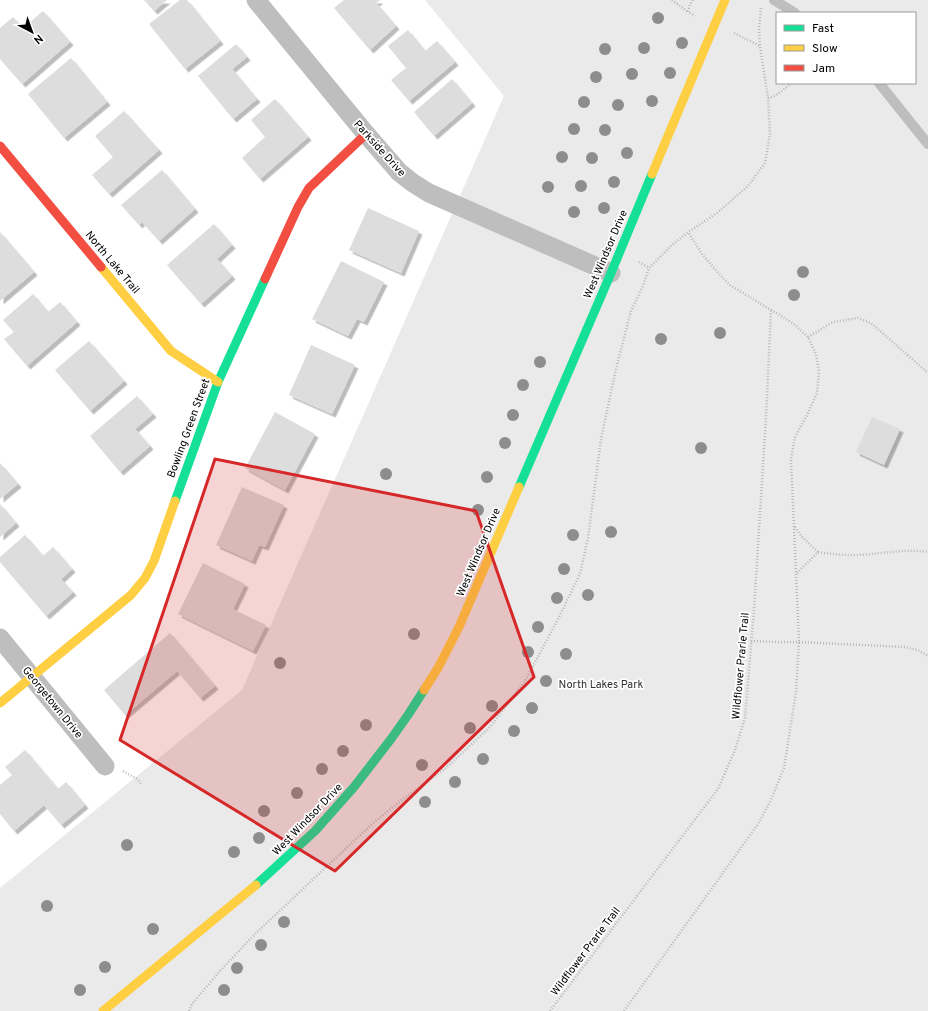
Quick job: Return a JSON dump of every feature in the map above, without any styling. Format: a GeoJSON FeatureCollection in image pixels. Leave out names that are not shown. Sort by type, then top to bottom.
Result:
{"type":"FeatureCollection","features":[{"type":"Feature","properties":{"kind":"street","name":"Parkside Drive"},"geometry":{"type":"LineString","coordinates":[[256,0],[366,134],[399,172],[413,183],[429,193],[611,273]]}},
{"type":"Feature","properties":{"kind":"street","name":"West Windsor Drive"},"geometry":{"type":"LineString","coordinates":[[103,1011],[250,890],[310,836],[354,787],[391,739],[438,668],[459,628],[611,273],[725,0]]}},
{"type":"Feature","properties":{"kind":"street","name":"Bowling Green Street"},"geometry":{"type":"LineString","coordinates":[[0,703],[131,595],[145,578],[154,561],[218,382],[298,207],[309,188],[366,134]]}},
{"type":"Feature","properties":{"kind":"street","name":"North Lake Trail"},"geometry":{"type":"LineString","coordinates":[[0,146],[171,351],[218,382]]}},
{"type":"Feature","properties":{"kind":"street","name":"Georgetown Drive"},"geometry":{"type":"LineString","coordinates":[[0,638],[105,766]]}},
{"type":"Feature","properties":{"kind":"lane"},"geometry":{"type":"LineString","coordinates":[[774,0],[793,12]]}},
{"type":"Feature","properties":{"kind":"lane"},"geometry":{"type":"LineString","coordinates":[[880,84],[928,144]]}},
{"type":"Feature","properties":{"kind":"path"},"geometry":{"type":"LineString","coordinates":[[672,0],[688,12]]}},
{"type":"Feature","properties":{"kind":"path"},"geometry":{"type":"LineString","coordinates":[[189,1011],[192,1004],[219,972],[255,934],[372,824],[403,799],[446,768],[490,726],[524,681],[556,623],[580,574],[588,538],[601,439],[616,369],[631,312],[643,286],[649,268],[671,246],[688,232],[717,213],[748,186],[765,163],[770,134],[768,98],[760,46],[759,30],[761,7]]}},
{"type":"Feature","properties":{"kind":"path"},"geometry":{"type":"LineString","coordinates":[[715,24],[760,46]]}},
{"type":"Feature","properties":{"kind":"path"},"geometry":{"type":"LineString","coordinates":[[768,98],[775,96],[791,84]]}},
{"type":"Feature","properties":{"kind":"path"},"geometry":{"type":"LineString","coordinates":[[624,1011],[758,824],[770,802],[784,768],[796,692],[799,642],[791,459],[795,437],[807,416],[817,393],[819,372],[816,354],[808,337],[795,325],[730,285],[718,274],[702,254],[688,232]]}},
{"type":"Feature","properties":{"kind":"path","name":"Wildflower Prarie Trail"},"geometry":{"type":"LineString","coordinates":[[550,1011],[718,789],[735,750],[745,718],[763,457],[771,310]]}},
{"type":"Feature","properties":{"kind":"path"},"geometry":{"type":"LineString","coordinates":[[808,337],[833,322],[858,318],[871,323],[928,373]]}},
{"type":"Feature","properties":{"kind":"path"},"geometry":{"type":"LineString","coordinates":[[795,527],[802,537],[818,552],[837,555],[909,551],[928,552]]}},
{"type":"Feature","properties":{"kind":"path"},"geometry":{"type":"LineString","coordinates":[[796,574],[818,552]]}},
{"type":"Feature","properties":{"kind":"path"},"geometry":{"type":"LineString","coordinates":[[751,641],[904,647],[918,650],[928,656]]}},
{"type":"Feature","properties":{"kind":"highlighted area"},"geometry":{"type":"Polygon","coordinates":[[[215,459],[476,511],[534,677],[335,871],[120,740],[215,459]]]}},
{"type":"Feature","properties":{"kind":"green space","name":"North Lakes Park"},"geometry":{"type":"Polygon","coordinates":[[[425,0],[928,0],[928,1011],[0,1011],[0,888],[242,690],[504,96],[425,0]]]}},
{"type":"Feature","properties":{"kind":"building"},"geometry":{"type":"Polygon","coordinates":[[[144,0],[167,0],[154,11],[144,0]]]}},
{"type":"Feature","properties":{"kind":"building"},"geometry":{"type":"Polygon","coordinates":[[[180,0],[187,0],[220,41],[185,69],[149,24],[180,0]]]}},
{"type":"Feature","properties":{"kind":"building"},"geometry":{"type":"Polygon","coordinates":[[[344,0],[380,0],[376,3],[396,26],[370,50],[334,8],[344,0]]]}},
{"type":"Feature","properties":{"kind":"building"},"geometry":{"type":"Polygon","coordinates":[[[43,11],[70,42],[22,84],[0,59],[0,28],[13,17],[23,28],[43,11]]]}},
{"type":"Feature","properties":{"kind":"building"},"geometry":{"type":"Polygon","coordinates":[[[408,30],[425,51],[437,41],[455,62],[409,101],[391,80],[406,68],[388,46],[408,30]]]}},
{"type":"Feature","properties":{"kind":"building"},"geometry":{"type":"Polygon","coordinates":[[[236,44],[247,57],[232,69],[257,99],[233,119],[198,76],[236,44]]]}},
{"type":"Feature","properties":{"kind":"building"},"geometry":{"type":"Polygon","coordinates":[[[71,58],[107,102],[64,138],[28,94],[71,58]]]}},
{"type":"Feature","properties":{"kind":"building"},"geometry":{"type":"Polygon","coordinates":[[[452,79],[472,103],[434,136],[414,112],[452,79]]]}},
{"type":"Feature","properties":{"kind":"building"},"geometry":{"type":"Polygon","coordinates":[[[275,99],[308,137],[260,179],[242,158],[265,137],[251,120],[275,99]]]}},
{"type":"Feature","properties":{"kind":"building"},"geometry":{"type":"Polygon","coordinates":[[[124,111],[159,150],[109,194],[92,175],[113,157],[95,136],[124,111]]]}},
{"type":"Feature","properties":{"kind":"building"},"geometry":{"type":"Polygon","coordinates":[[[162,170],[195,209],[159,241],[142,222],[139,225],[121,205],[162,170]]]}},
{"type":"Feature","properties":{"kind":"building"},"geometry":{"type":"Polygon","coordinates":[[[368,208],[419,231],[401,273],[349,250],[368,208]]]}},
{"type":"Feature","properties":{"kind":"building"},"geometry":{"type":"Polygon","coordinates":[[[214,224],[232,245],[217,259],[232,276],[201,304],[167,265],[214,224]]]}},
{"type":"Feature","properties":{"kind":"building"},"geometry":{"type":"Polygon","coordinates":[[[0,232],[34,272],[0,301],[0,232]]]}},
{"type":"Feature","properties":{"kind":"building"},"geometry":{"type":"Polygon","coordinates":[[[341,261],[384,282],[364,322],[357,319],[348,336],[312,319],[341,261]]]}},
{"type":"Feature","properties":{"kind":"building"},"geometry":{"type":"Polygon","coordinates":[[[33,294],[48,312],[60,302],[77,322],[27,366],[4,339],[14,332],[3,320],[33,294]]]}},
{"type":"Feature","properties":{"kind":"building"},"geometry":{"type":"Polygon","coordinates":[[[89,341],[124,381],[90,411],[55,370],[89,341]]]}},
{"type":"Feature","properties":{"kind":"building"},"geometry":{"type":"Polygon","coordinates":[[[311,345],[355,365],[332,414],[289,395],[311,345]]]}},
{"type":"Feature","properties":{"kind":"building"},"geometry":{"type":"Polygon","coordinates":[[[137,396],[153,414],[135,429],[150,446],[120,472],[90,436],[137,396]]]}},
{"type":"Feature","properties":{"kind":"building"},"geometry":{"type":"Polygon","coordinates":[[[275,412],[315,434],[285,490],[245,468],[275,412]]]}},
{"type":"Feature","properties":{"kind":"building"},"geometry":{"type":"Polygon","coordinates":[[[872,417],[900,429],[884,465],[856,452],[872,417]]]}},
{"type":"Feature","properties":{"kind":"building"},"geometry":{"type":"Polygon","coordinates":[[[0,463],[18,484],[0,499],[0,463]]]}},
{"type":"Feature","properties":{"kind":"building"},"geometry":{"type":"Polygon","coordinates":[[[242,487],[284,505],[265,547],[259,545],[252,561],[216,545],[242,487]]]}},
{"type":"Feature","properties":{"kind":"building"},"geometry":{"type":"Polygon","coordinates":[[[0,504],[16,523],[0,537],[0,504]]]}},
{"type":"Feature","properties":{"kind":"building"},"geometry":{"type":"Polygon","coordinates":[[[25,535],[43,556],[53,547],[72,569],[61,579],[73,592],[46,616],[0,562],[0,557],[25,535]]]}},
{"type":"Feature","properties":{"kind":"building"},"geometry":{"type":"Polygon","coordinates":[[[203,563],[245,584],[233,609],[266,625],[253,651],[178,614],[203,563]]]}},
{"type":"Feature","properties":{"kind":"building"},"geometry":{"type":"Polygon","coordinates":[[[170,633],[215,686],[200,698],[177,671],[125,715],[104,690],[170,633]]]}},
{"type":"Feature","properties":{"kind":"building"},"geometry":{"type":"Polygon","coordinates":[[[25,750],[58,789],[66,782],[85,805],[61,825],[44,805],[14,831],[0,814],[0,785],[12,775],[5,767],[25,750]]]}},
{"type":"Feature","properties":{"kind":"traffic: fast"},"geometry":{"type":"LineString","coordinates":[[519,487],[652,174]]}},
{"type":"Feature","properties":{"kind":"traffic: fast"},"geometry":{"type":"LineString","coordinates":[[175,501],[218,382],[265,279]]}},
{"type":"Feature","properties":{"kind":"traffic: fast"},"geometry":{"type":"LineString","coordinates":[[256,885],[315,831],[354,787],[391,739],[424,690]]}},
{"type":"Feature","properties":{"kind":"traffic: slow"},"geometry":{"type":"LineString","coordinates":[[652,174],[725,0]]}},
{"type":"Feature","properties":{"kind":"traffic: slow"},"geometry":{"type":"LineString","coordinates":[[101,267],[171,351],[218,382]]}},
{"type":"Feature","properties":{"kind":"traffic: slow"},"geometry":{"type":"LineString","coordinates":[[424,690],[438,668],[459,627],[519,487]]}},
{"type":"Feature","properties":{"kind":"traffic: slow"},"geometry":{"type":"LineString","coordinates":[[0,703],[131,595],[145,578],[154,561],[175,501]]}},
{"type":"Feature","properties":{"kind":"traffic: slow"},"geometry":{"type":"LineString","coordinates":[[103,1011],[256,885]]}},
{"type":"Feature","properties":{"kind":"traffic: jam"},"geometry":{"type":"LineString","coordinates":[[265,279],[298,207],[309,188],[366,134]]}},
{"type":"Feature","properties":{"kind":"traffic: jam"},"geometry":{"type":"LineString","coordinates":[[0,146],[101,267]]}}]}
